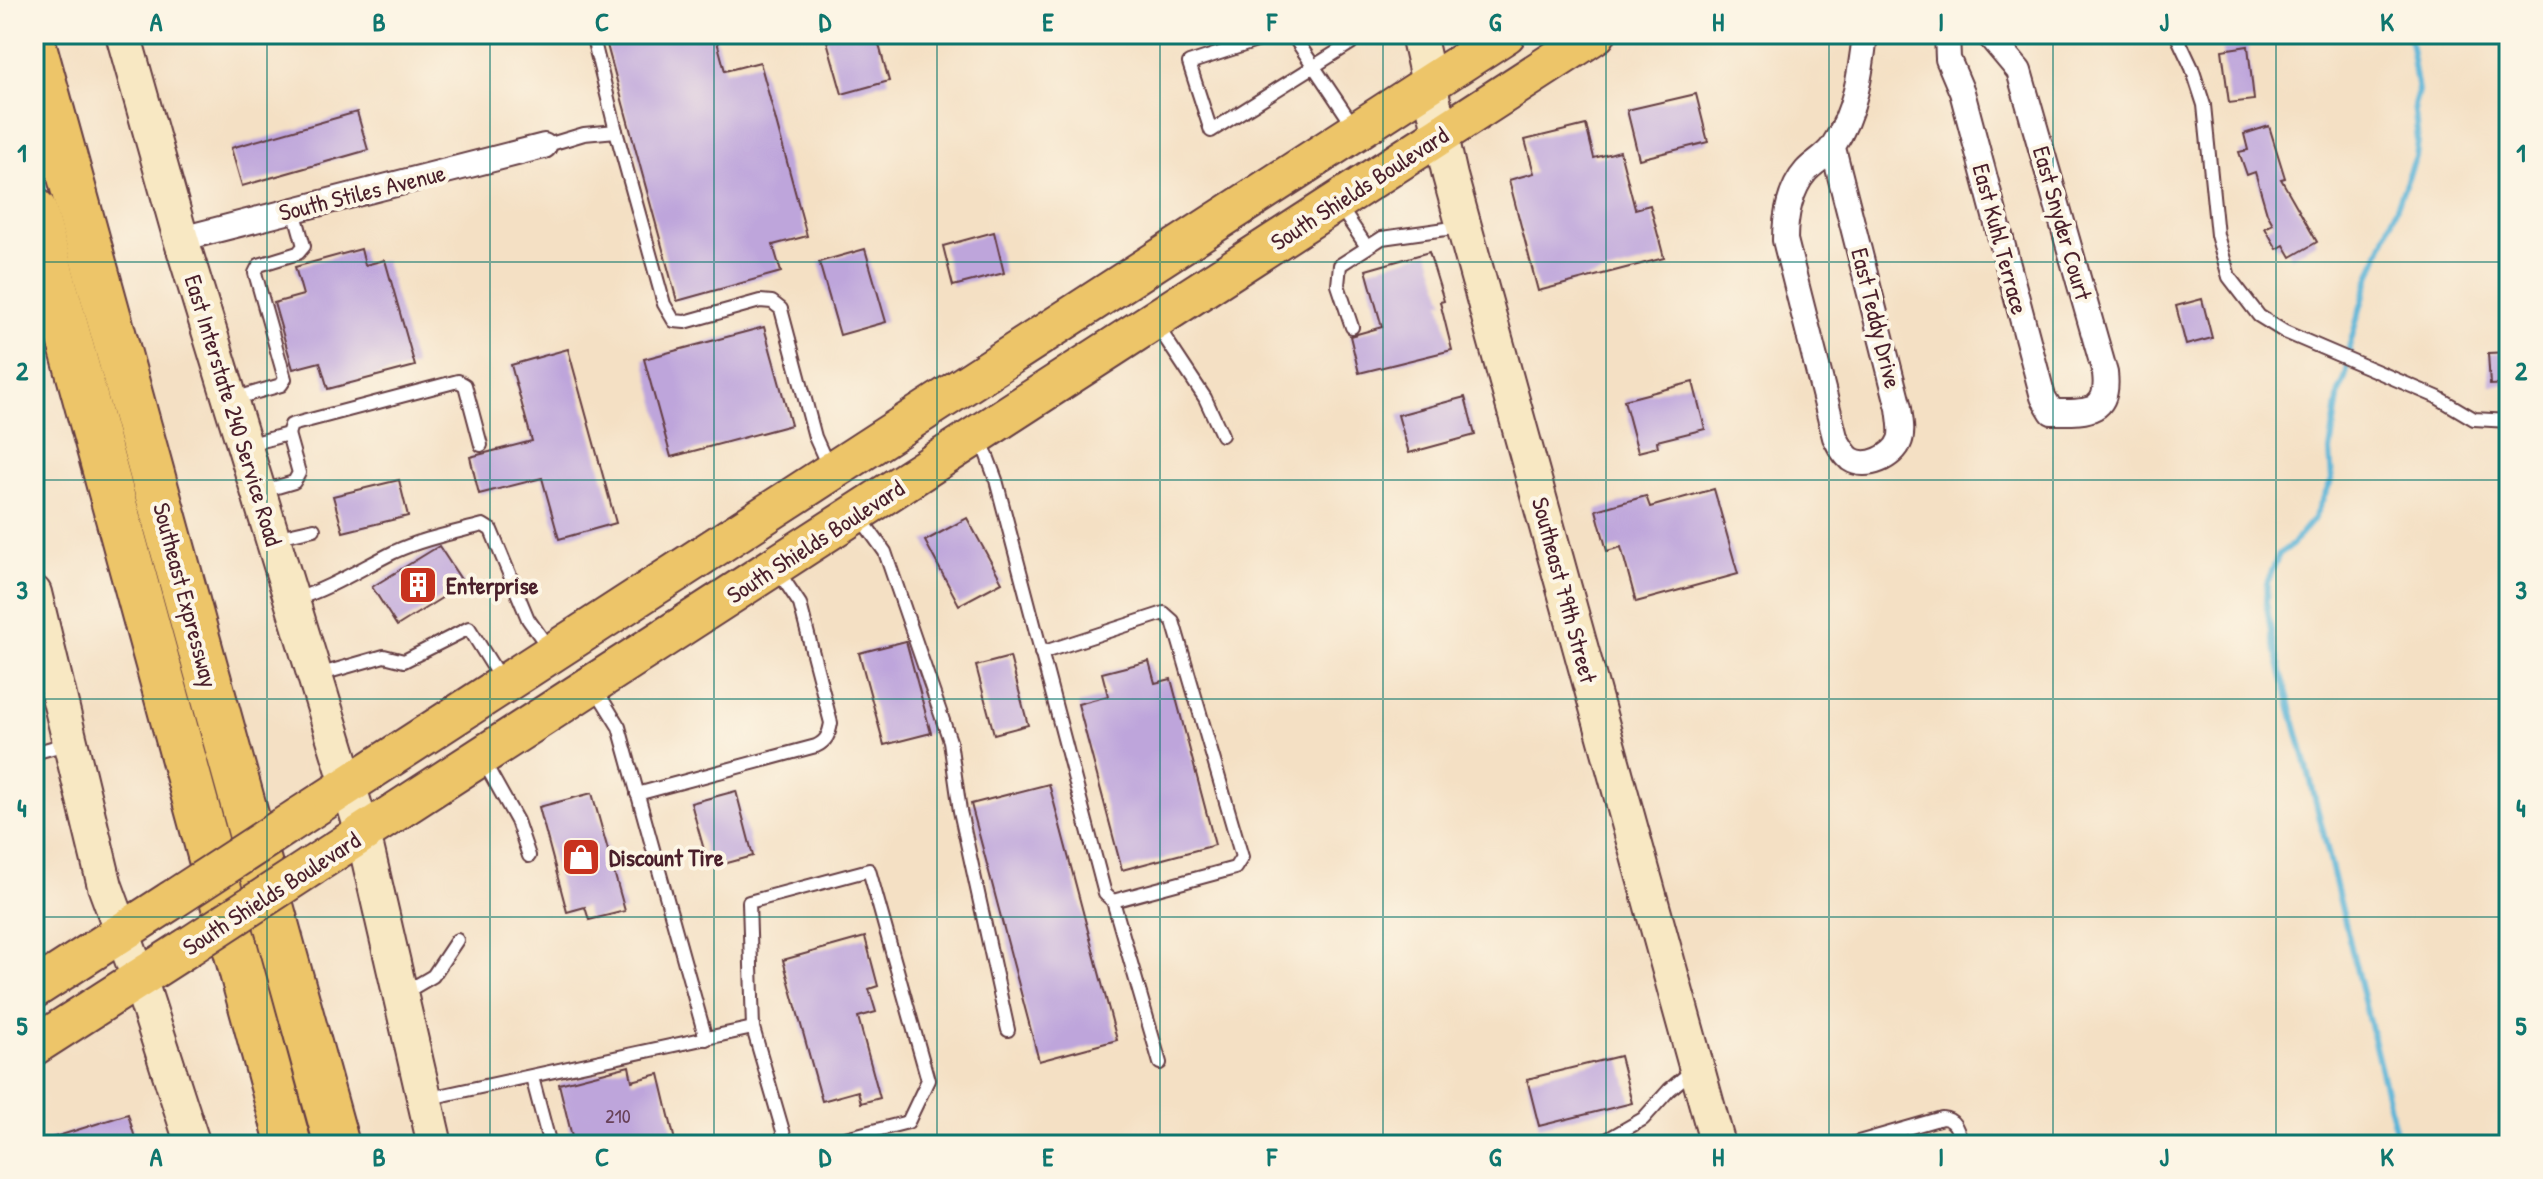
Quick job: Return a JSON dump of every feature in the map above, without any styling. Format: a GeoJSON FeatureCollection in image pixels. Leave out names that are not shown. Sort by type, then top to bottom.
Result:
{"type":"FeatureCollection","features":[{"type":"Feature","properties":{"kind":"highway"},"geometry":{"type":"LineString","coordinates":[[48,34],[61,146]]}},
{"type":"Feature","properties":{"kind":"highway","name":"Southeast Expressway"},"geometry":{"type":"LineString","coordinates":[[34,46],[337,1145]]}},
{"type":"Feature","properties":{"kind":"highway","name":"Southeast Expressway"},"geometry":{"type":"LineString","coordinates":[[34,210],[289,1145]]}},
{"type":"Feature","properties":{"kind":"main road","name":"South Shields Boulevard"},"geometry":{"type":"LineString","coordinates":[[34,989],[1506,34]]}},
{"type":"Feature","properties":{"kind":"main road","name":"South Shields Boulevard"},"geometry":{"type":"LineString","coordinates":[[34,1046],[1596,34]]}},
{"type":"Feature","properties":{"kind":"main road"},"geometry":{"type":"LineString","coordinates":[[781,505],[809,544]]}},
{"type":"Feature","properties":{"kind":"street","name":"Southeast 79th Street"},"geometry":{"type":"LineString","coordinates":[[1418,34],[1464,226],[1718,1145]]}},
{"type":"Feature","properties":{"kind":"street"},"geometry":{"type":"LineString","coordinates":[[1833,148],[1859,83],[1865,34]]}},
{"type":"Feature","properties":{"kind":"street","name":"East Kuhl Terrace"},"geometry":{"type":"LineString","coordinates":[[1947,34],[1948,59],[1962,92],[2043,397],[2052,412],[2085,413]]}},
{"type":"Feature","properties":{"kind":"street","name":"East Snyder Court"},"geometry":{"type":"LineString","coordinates":[[1988,34],[2019,71],[2105,373],[2107,389],[2104,397],[2085,413]]}},
{"type":"Feature","properties":{"kind":"street","name":"East Interstate 240 Service Road"},"geometry":{"type":"LineString","coordinates":[[127,37],[181,239],[363,833],[435,1145]]}},
{"type":"Feature","properties":{"kind":"street","name":"South Stiles Avenue"},"geometry":{"type":"LineString","coordinates":[[181,239],[544,146]]}},
{"type":"Feature","properties":{"kind":"street","name":"East Teddy Drive"},"geometry":{"type":"LineString","coordinates":[[1833,148],[1899,408],[1901,439],[1892,453],[1877,461],[1859,463],[1850,459],[1835,437],[1785,240],[1785,220],[1793,194],[1804,173],[1833,148]]}},
{"type":"Feature","properties":{"kind":"street"},"geometry":{"type":"LineString","coordinates":[[34,593],[105,886],[139,978],[193,1145]]}},
{"type":"Feature","properties":{"kind":"lane"},"geometry":{"type":"LineString","coordinates":[[592,34],[664,304],[674,321],[685,322],[760,301],[772,302],[781,309],[815,437],[831,473]]}},
{"type":"Feature","properties":{"kind":"lane"},"geometry":{"type":"LineString","coordinates":[[1278,34],[1189,63],[1211,131],[1351,43],[1348,34]]}},
{"type":"Feature","properties":{"kind":"lane"},"geometry":{"type":"LineString","coordinates":[[1292,34],[1357,131]]}},
{"type":"Feature","properties":{"kind":"lane"},"geometry":{"type":"LineString","coordinates":[[2176,34],[2192,68],[2204,105],[2217,235],[2229,277],[2259,316],[2285,332],[2437,397],[2474,419],[2509,421]]}},
{"type":"Feature","properties":{"kind":"lane"},"geometry":{"type":"LineString","coordinates":[[544,146],[584,134],[616,131]]}},
{"type":"Feature","properties":{"kind":"lane"},"geometry":{"type":"LineString","coordinates":[[1337,203],[1367,247]]}},
{"type":"Feature","properties":{"kind":"lane"},"geometry":{"type":"LineString","coordinates":[[230,400],[281,385],[285,379],[255,273],[259,265],[298,253],[304,246],[294,210]]}},
{"type":"Feature","properties":{"kind":"lane"},"geometry":{"type":"LineString","coordinates":[[1352,327],[1338,285],[1340,265],[1382,238],[1464,226]]}},
{"type":"Feature","properties":{"kind":"lane"},"geometry":{"type":"LineString","coordinates":[[1154,321],[1205,398],[1222,435]]}},
{"type":"Feature","properties":{"kind":"lane"},"geometry":{"type":"LineString","coordinates":[[260,492],[294,482],[299,473],[288,434],[291,425],[458,381],[465,385],[481,445]]}},
{"type":"Feature","properties":{"kind":"lane"},"geometry":{"type":"LineString","coordinates":[[245,446],[288,434]]}},
{"type":"Feature","properties":{"kind":"lane"},"geometry":{"type":"LineString","coordinates":[[979,434],[996,480],[1105,894],[1113,901],[1160,1063]]}},
{"type":"Feature","properties":{"kind":"lane"},"geometry":{"type":"LineString","coordinates":[[857,513],[885,552],[950,741],[960,811],[1008,1030]]}},
{"type":"Feature","properties":{"kind":"lane"},"geometry":{"type":"LineString","coordinates":[[293,600],[321,591],[396,551],[483,525],[491,530],[528,619],[552,653]]}},
{"type":"Feature","properties":{"kind":"lane"},"geometry":{"type":"LineString","coordinates":[[274,538],[314,529]]}},
{"type":"Feature","properties":{"kind":"lane"},"geometry":{"type":"LineString","coordinates":[[637,794],[816,746],[829,734],[831,723],[800,604],[775,567]]}},
{"type":"Feature","properties":{"kind":"lane"},"geometry":{"type":"LineString","coordinates":[[1041,653],[1164,613],[1173,621],[1242,857],[1235,868],[1113,901]]}},
{"type":"Feature","properties":{"kind":"lane"},"geometry":{"type":"LineString","coordinates":[[317,676],[384,656],[404,661],[469,628],[504,684]]}},
{"type":"Feature","properties":{"kind":"lane"},"geometry":{"type":"LineString","coordinates":[[593,685],[619,727],[706,1039]]}},
{"type":"Feature","properties":{"kind":"lane"},"geometry":{"type":"LineString","coordinates":[[34,753],[69,743]]}},
{"type":"Feature","properties":{"kind":"lane"},"geometry":{"type":"LineString","coordinates":[[481,757],[517,821],[529,856]]}},
{"type":"Feature","properties":{"kind":"lane"},"geometry":{"type":"LineString","coordinates":[[787,1145],[753,1028],[749,902],[869,870],[928,1080],[908,1122],[818,1145]]}},
{"type":"Feature","properties":{"kind":"lane"},"geometry":{"type":"LineString","coordinates":[[401,995],[433,976],[457,940]]}},
{"type":"Feature","properties":{"kind":"lane"},"geometry":{"type":"LineString","coordinates":[[425,1099],[753,1028]]}},
{"type":"Feature","properties":{"kind":"lane"},"geometry":{"type":"LineString","coordinates":[[1598,1145],[1643,1119],[1669,1090],[1697,1067]]}},
{"type":"Feature","properties":{"kind":"lane"},"geometry":{"type":"LineString","coordinates":[[532,1077],[550,1145]]}},
{"type":"Feature","properties":{"kind":"lane"},"geometry":{"type":"LineString","coordinates":[[1848,1145],[1942,1118],[1949,1119],[1956,1126],[1962,1145]]}},
{"type":"Feature","properties":{"kind":"building"},"geometry":{"type":"Polygon","coordinates":[[[604,34],[715,34],[725,71],[760,62],[807,236],[773,245],[781,272],[677,301],[604,34]]]}},
{"type":"Feature","properties":{"kind":"building"},"geometry":{"type":"Polygon","coordinates":[[[825,34],[876,34],[889,81],[842,94],[825,34]]]}},
{"type":"Feature","properties":{"kind":"building"},"geometry":{"type":"Polygon","coordinates":[[[2248,46],[2254,100],[2229,103],[2222,50],[2248,46]]]}},
{"type":"Feature","properties":{"kind":"building"},"geometry":{"type":"Polygon","coordinates":[[[1696,94],[1708,142],[1639,159],[1627,110],[1696,94]]]}},
{"type":"Feature","properties":{"kind":"building"},"geometry":{"type":"Polygon","coordinates":[[[357,112],[368,150],[242,186],[231,148],[357,112]]]}},
{"type":"Feature","properties":{"kind":"building"},"geometry":{"type":"Polygon","coordinates":[[[1586,125],[1594,158],[1620,151],[1635,209],[1650,205],[1664,258],[1538,291],[1509,180],[1534,173],[1525,140],[1586,125]]]}},
{"type":"Feature","properties":{"kind":"building"},"geometry":{"type":"Polygon","coordinates":[[[2269,126],[2285,178],[2281,179],[2317,242],[2291,257],[2284,245],[2277,249],[2265,228],[2273,224],[2255,172],[2247,175],[2239,152],[2248,150],[2244,134],[2269,126]]]}},
{"type":"Feature","properties":{"kind":"building"},"geometry":{"type":"Polygon","coordinates":[[[994,232],[1004,273],[953,286],[943,246],[994,232]]]}},
{"type":"Feature","properties":{"kind":"building"},"geometry":{"type":"Polygon","coordinates":[[[361,249],[365,265],[385,260],[415,366],[328,389],[320,362],[293,369],[274,303],[303,295],[295,267],[361,249]]]}},
{"type":"Feature","properties":{"kind":"building"},"geometry":{"type":"Polygon","coordinates":[[[865,249],[886,322],[840,335],[819,262],[865,249]]]}},
{"type":"Feature","properties":{"kind":"building"},"geometry":{"type":"Polygon","coordinates":[[[1429,252],[1444,301],[1440,302],[1452,350],[1359,373],[1350,336],[1382,327],[1366,270],[1429,252]]]}},
{"type":"Feature","properties":{"kind":"building"},"geometry":{"type":"Polygon","coordinates":[[[2202,299],[2212,338],[2186,345],[2176,306],[2202,299]]]}},
{"type":"Feature","properties":{"kind":"building"},"geometry":{"type":"Polygon","coordinates":[[[764,327],[791,425],[671,457],[644,359],[764,327]]]}},
{"type":"Feature","properties":{"kind":"building"},"geometry":{"type":"Polygon","coordinates":[[[568,349],[616,523],[559,539],[542,478],[479,494],[470,457],[532,441],[511,365],[568,349]]]}},
{"type":"Feature","properties":{"kind":"building"},"geometry":{"type":"Polygon","coordinates":[[[2509,352],[2509,384],[2490,385],[2488,353],[2509,352]]]}},
{"type":"Feature","properties":{"kind":"building"},"geometry":{"type":"Polygon","coordinates":[[[1693,382],[1705,429],[1657,441],[1658,447],[1638,452],[1624,400],[1693,382]]]}},
{"type":"Feature","properties":{"kind":"building"},"geometry":{"type":"Polygon","coordinates":[[[1465,397],[1475,435],[1409,453],[1398,415],[1465,397]]]}},
{"type":"Feature","properties":{"kind":"building"},"geometry":{"type":"Polygon","coordinates":[[[399,480],[408,516],[343,532],[333,496],[399,480]]]}},
{"type":"Feature","properties":{"kind":"building"},"geometry":{"type":"Polygon","coordinates":[[[1714,489],[1738,574],[1636,602],[1621,547],[1607,551],[1596,510],[1646,496],[1650,507],[1714,489]]]}},
{"type":"Feature","properties":{"kind":"building"},"geometry":{"type":"Polygon","coordinates":[[[967,518],[1002,582],[959,605],[925,541],[967,518]]]}},
{"type":"Feature","properties":{"kind":"building","name":"Enterprise"},"geometry":{"type":"Polygon","coordinates":[[[439,546],[464,584],[397,626],[372,587],[439,546]]]}},
{"type":"Feature","properties":{"kind":"building"},"geometry":{"type":"Polygon","coordinates":[[[906,641],[931,733],[884,745],[859,653],[906,641]]]}},
{"type":"Feature","properties":{"kind":"building"},"geometry":{"type":"Polygon","coordinates":[[[1010,657],[1028,725],[994,734],[976,666],[1010,657]]]}},
{"type":"Feature","properties":{"kind":"building"},"geometry":{"type":"Polygon","coordinates":[[[1149,661],[1155,683],[1171,679],[1215,845],[1122,870],[1078,704],[1108,696],[1102,673],[1149,661]]]}},
{"type":"Feature","properties":{"kind":"building"},"geometry":{"type":"Polygon","coordinates":[[[1049,784],[1117,1040],[1039,1061],[971,804],[1049,784]]]}},
{"type":"Feature","properties":{"kind":"building"},"geometry":{"type":"Polygon","coordinates":[[[736,791],[753,856],[709,868],[691,803],[736,791]]]}},
{"type":"Feature","properties":{"kind":"building","name":"Discount Tire"},"geometry":{"type":"Polygon","coordinates":[[[592,793],[625,911],[589,920],[585,907],[567,912],[539,807],[592,793]]]}},
{"type":"Feature","properties":{"kind":"building"},"geometry":{"type":"Polygon","coordinates":[[[865,937],[878,986],[869,989],[876,1012],[858,1017],[880,1098],[861,1103],[858,1091],[822,1101],[783,960],[865,937]]]}},
{"type":"Feature","properties":{"kind":"building"},"geometry":{"type":"Polygon","coordinates":[[[1620,1056],[1632,1103],[1539,1126],[1527,1079],[1620,1056]]]}},
{"type":"Feature","properties":{"kind":"building"},"geometry":{"type":"Polygon","coordinates":[[[629,1066],[632,1081],[659,1074],[676,1145],[574,1145],[559,1084],[629,1066]]]}},
{"type":"Feature","properties":{"kind":"building"},"geometry":{"type":"Polygon","coordinates":[[[128,1114],[137,1145],[42,1145],[42,1141],[128,1114]]]}},
{"type":"Feature","properties":{"kind":"waterway"},"geometry":{"type":"LineString","coordinates":[[2399,1145],[2310,778],[2272,638],[2266,601],[2267,583],[2279,554],[2292,545],[2313,520],[2332,480],[2330,451],[2349,347],[2368,282],[2416,157],[2418,141],[2414,105],[2418,92],[2409,34]]}},
{"type":"Feature","properties":{"kind":"place","name":"Enterprise"},"geometry":{"type":"Point","coordinates":[418,585]}},
{"type":"Feature","properties":{"kind":"place","name":"Discount Tire"},"geometry":{"type":"Point","coordinates":[581,857]}}]}
